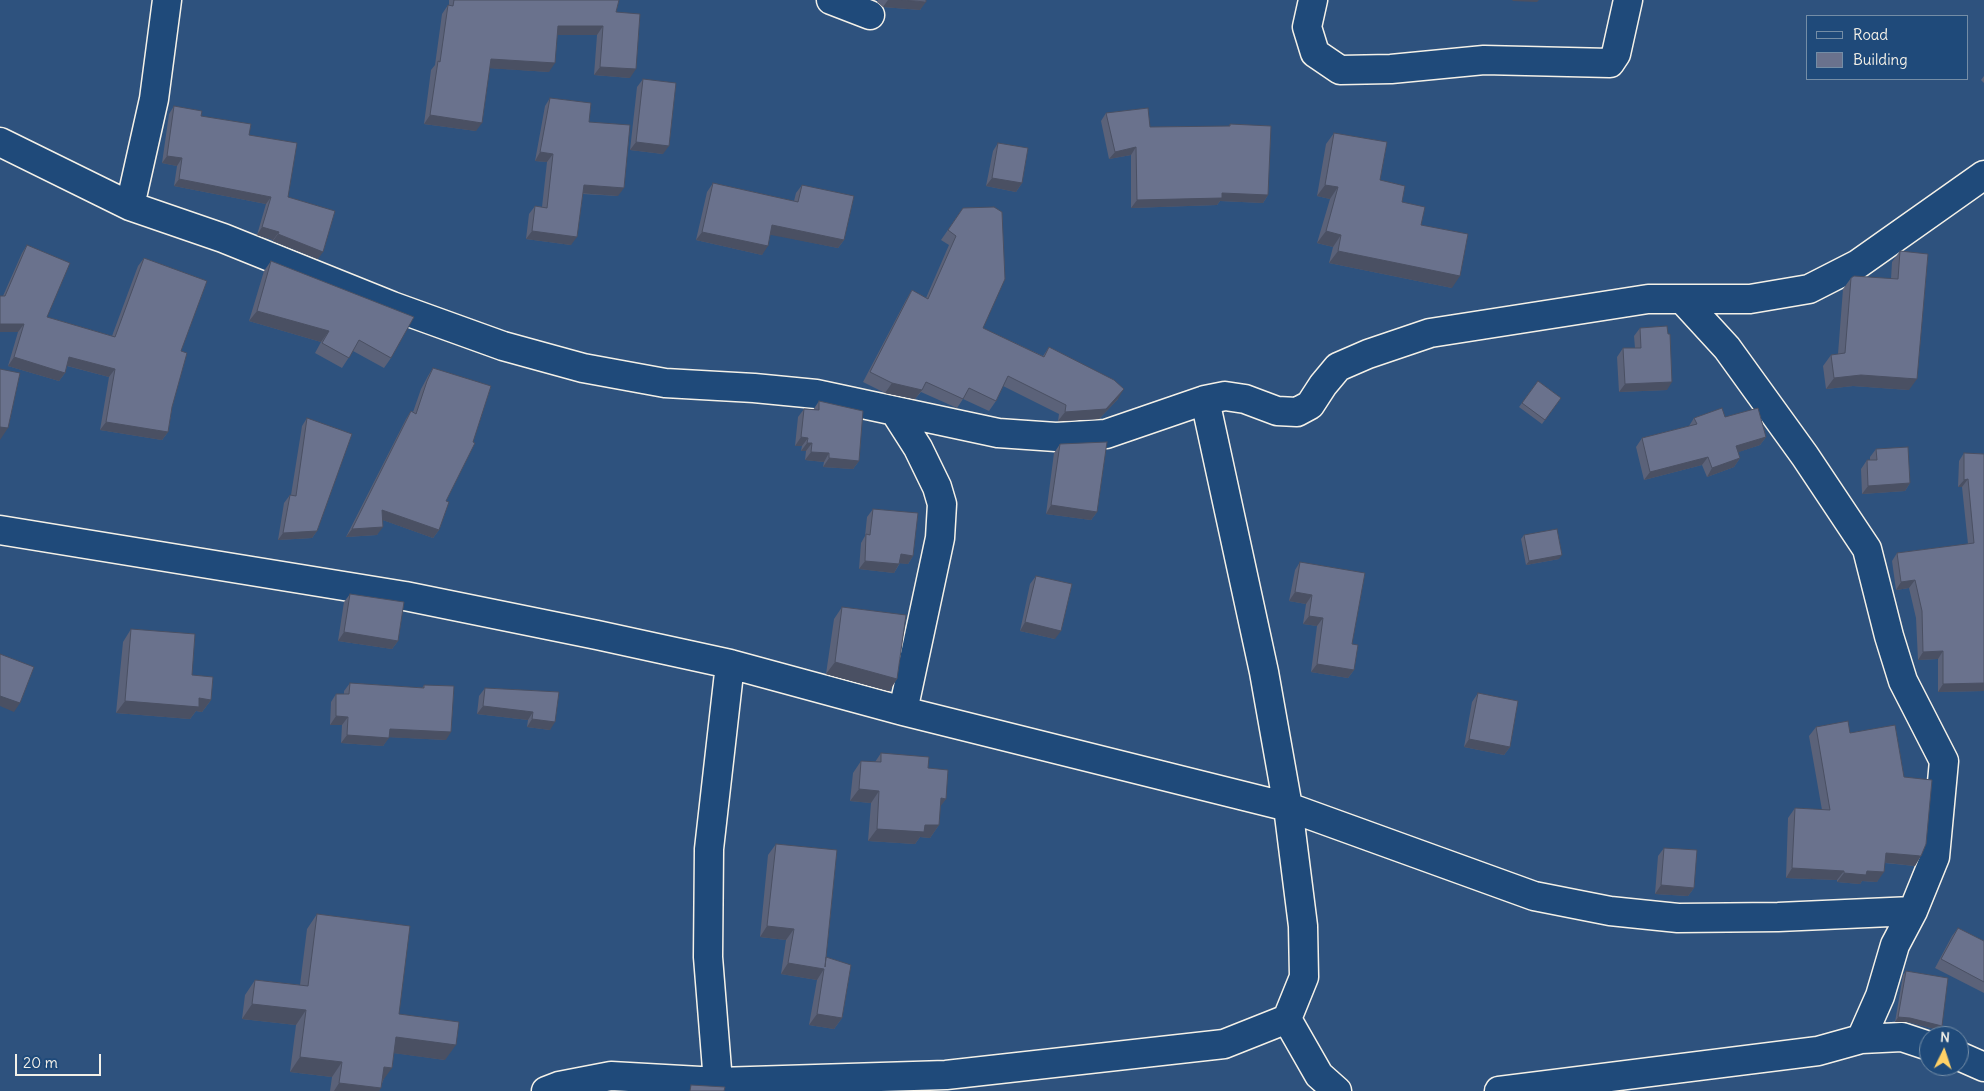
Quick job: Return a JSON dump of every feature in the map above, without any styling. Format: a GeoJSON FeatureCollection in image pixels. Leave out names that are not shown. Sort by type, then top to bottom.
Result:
{"type":"FeatureCollection","features":[{"type":"Feature","properties":{"kind":"street"},"geometry":{"type":"LineString","coordinates":[[130,206],[154,99],[167,0]]}},
{"type":"Feature","properties":{"kind":"street"},"geometry":{"type":"LineString","coordinates":[[831,0],[870,16]]}},
{"type":"Feature","properties":{"kind":"street"},"geometry":{"type":"LineString","coordinates":[[1313,0],[1307,27],[1315,53],[1340,70],[1390,69],[1484,60],[1610,63],[1616,54],[1628,0]]}},
{"type":"Feature","properties":{"kind":"street"},"geometry":{"type":"LineString","coordinates":[[0,142],[130,206],[223,238],[392,306],[494,342],[574,366],[665,383],[816,394],[998,434],[1056,437],[1106,434],[1205,400],[1225,396],[1245,399],[1277,411],[1297,412],[1310,405],[1338,367],[1368,354],[1430,333],[1648,299],[1750,299],[1809,288],[1858,264],[1984,176]]}},
{"type":"Feature","properties":{"kind":"street"},"geometry":{"type":"LineString","coordinates":[[1682,299],[1727,348],[1867,549],[1889,636],[1903,681],[1944,761],[1935,857],[1913,911],[1895,944],[1880,996],[1861,1039]]}},
{"type":"Feature","properties":{"kind":"street"},"geometry":{"type":"LineString","coordinates":[[546,1091],[559,1086],[611,1076],[718,1082],[956,1074],[1224,1044],[1287,1019],[1304,977],[1303,926],[1288,807],[1264,672],[1205,400]]}},
{"type":"Feature","properties":{"kind":"street"},"geometry":{"type":"LineString","coordinates":[[895,412],[918,448],[942,504],[940,538],[903,711]]}},
{"type":"Feature","properties":{"kind":"street"},"geometry":{"type":"LineString","coordinates":[[0,530],[405,596],[730,664],[903,711],[1288,807],[1534,896],[1610,911],[1678,918],[1778,917],[1913,911]]}},
{"type":"Feature","properties":{"kind":"street"},"geometry":{"type":"LineString","coordinates":[[718,1082],[708,957],[709,849],[730,664]]}},
{"type":"Feature","properties":{"kind":"street"},"geometry":{"type":"LineString","coordinates":[[1287,1019],[1319,1075],[1337,1091]]}},
{"type":"Feature","properties":{"kind":"street"},"geometry":{"type":"LineString","coordinates":[[1499,1091],[1818,1052],[1861,1039],[1902,1037],[1919,1043]]}},
{"type":"Feature","properties":{"kind":"street"},"geometry":{"type":"LineString","coordinates":[[1969,1060],[1984,1067]]}},
{"type":"Feature","properties":{"kind":"building"},"geometry":{"type":"Polygon","coordinates":[[[454,0],[619,0],[616,12],[640,14],[636,69],[600,67],[603,26],[558,26],[555,63],[491,59],[482,123],[430,115],[448,5],[453,6],[454,0]]]}},
{"type":"Feature","properties":{"kind":"building"},"geometry":{"type":"Polygon","coordinates":[[[902,0],[926,0],[926,2],[902,0]]]}},
{"type":"Feature","properties":{"kind":"building"},"geometry":{"type":"Polygon","coordinates":[[[643,79],[676,83],[669,146],[636,142],[643,79]]]}},
{"type":"Feature","properties":{"kind":"building"},"geometry":{"type":"Polygon","coordinates":[[[550,98],[591,103],[589,122],[630,125],[624,188],[584,185],[577,237],[532,231],[535,206],[547,208],[553,154],[540,152],[550,98]]]}},
{"type":"Feature","properties":{"kind":"building"},"geometry":{"type":"Polygon","coordinates":[[[174,106],[202,111],[201,116],[251,124],[249,135],[297,143],[288,197],[335,211],[323,252],[278,234],[279,232],[262,227],[271,197],[179,179],[182,158],[167,156],[174,106]]]}},
{"type":"Feature","properties":{"kind":"building"},"geometry":{"type":"Polygon","coordinates":[[[1148,108],[1150,127],[1230,126],[1230,124],[1271,126],[1268,195],[1222,193],[1222,198],[1137,200],[1136,147],[1115,152],[1106,113],[1148,108]]]}},
{"type":"Feature","properties":{"kind":"building"},"geometry":{"type":"Polygon","coordinates":[[[1334,133],[1387,142],[1380,180],[1405,186],[1402,202],[1425,207],[1421,225],[1468,234],[1460,276],[1338,251],[1341,235],[1326,231],[1338,187],[1325,185],[1334,133]]]}},
{"type":"Feature","properties":{"kind":"building"},"geometry":{"type":"Polygon","coordinates":[[[998,143],[1028,148],[1022,183],[992,178],[998,143]]]}},
{"type":"Feature","properties":{"kind":"building"},"geometry":{"type":"Polygon","coordinates":[[[713,183],[798,202],[802,185],[854,196],[844,240],[772,225],[768,246],[702,232],[713,183]]]}},
{"type":"Feature","properties":{"kind":"building"},"geometry":{"type":"Polygon","coordinates":[[[994,207],[1002,212],[1005,279],[983,328],[1044,357],[1049,347],[1114,380],[1124,389],[1106,409],[1065,412],[1066,405],[1008,376],[996,401],[969,388],[963,399],[926,382],[922,390],[892,383],[870,372],[912,290],[928,299],[956,236],[948,230],[963,208],[994,207]]]}},
{"type":"Feature","properties":{"kind":"building"},"geometry":{"type":"Polygon","coordinates":[[[27,245],[70,263],[47,317],[115,337],[144,258],[207,281],[181,351],[187,353],[172,407],[168,432],[106,422],[115,369],[69,357],[65,373],[14,357],[24,324],[0,324],[0,296],[5,296],[27,245]]]}},
{"type":"Feature","properties":{"kind":"building"},"geometry":{"type":"Polygon","coordinates":[[[1900,251],[1928,254],[1917,379],[1861,375],[1834,378],[1831,355],[1845,353],[1851,278],[1854,276],[1898,279],[1900,251]]]}},
{"type":"Feature","properties":{"kind":"building"},"geometry":{"type":"Polygon","coordinates":[[[271,261],[414,317],[391,358],[359,340],[349,358],[322,343],[329,331],[257,311],[271,261]]]}},
{"type":"Feature","properties":{"kind":"building"},"geometry":{"type":"Polygon","coordinates":[[[1667,326],[1668,334],[1670,334],[1672,382],[1625,384],[1623,348],[1641,348],[1640,328],[1667,326]]]}},
{"type":"Feature","properties":{"kind":"building"},"geometry":{"type":"Polygon","coordinates":[[[433,368],[491,386],[473,442],[475,443],[446,501],[449,502],[439,530],[382,510],[383,527],[352,529],[411,411],[416,414],[433,368]]]}},
{"type":"Feature","properties":{"kind":"building"},"geometry":{"type":"Polygon","coordinates":[[[0,369],[20,373],[8,428],[0,427],[0,369]]]}},
{"type":"Feature","properties":{"kind":"building"},"geometry":{"type":"Polygon","coordinates":[[[1538,381],[1561,398],[1545,420],[1522,403],[1538,381]]]}},
{"type":"Feature","properties":{"kind":"building"},"geometry":{"type":"Polygon","coordinates":[[[819,401],[863,411],[859,461],[829,458],[829,453],[811,452],[812,443],[807,443],[808,438],[801,437],[804,409],[819,410],[819,401]]]}},
{"type":"Feature","properties":{"kind":"building"},"geometry":{"type":"Polygon","coordinates":[[[1722,408],[1725,417],[1758,408],[1766,437],[1736,446],[1740,458],[1712,468],[1708,457],[1650,472],[1642,438],[1697,424],[1694,418],[1722,408]]]}},
{"type":"Feature","properties":{"kind":"building"},"geometry":{"type":"Polygon","coordinates":[[[307,418],[352,434],[317,531],[283,533],[290,495],[296,496],[307,418]]]}},
{"type":"Feature","properties":{"kind":"building"},"geometry":{"type":"Polygon","coordinates":[[[1107,442],[1097,512],[1051,505],[1060,444],[1107,442]]]}},
{"type":"Feature","properties":{"kind":"building"},"geometry":{"type":"Polygon","coordinates":[[[1908,447],[1910,483],[1868,486],[1867,460],[1877,460],[1876,449],[1908,447]]]}},
{"type":"Feature","properties":{"kind":"building"},"geometry":{"type":"Polygon","coordinates":[[[1964,453],[1984,454],[1984,683],[1943,684],[1943,651],[1923,652],[1922,611],[1915,580],[1901,582],[1897,553],[1974,543],[1968,479],[1964,480],[1964,453]]]}},
{"type":"Feature","properties":{"kind":"building"},"geometry":{"type":"Polygon","coordinates":[[[873,509],[918,513],[913,556],[901,554],[899,564],[865,561],[866,534],[870,535],[873,509]]]}},
{"type":"Feature","properties":{"kind":"building"},"geometry":{"type":"Polygon","coordinates":[[[1557,529],[1562,555],[1529,561],[1524,535],[1557,529]]]}},
{"type":"Feature","properties":{"kind":"building"},"geometry":{"type":"Polygon","coordinates":[[[1300,562],[1365,573],[1352,644],[1358,645],[1354,670],[1317,664],[1323,618],[1309,616],[1312,595],[1295,592],[1300,562]]]}},
{"type":"Feature","properties":{"kind":"building"},"geometry":{"type":"Polygon","coordinates":[[[1036,576],[1072,584],[1061,631],[1025,622],[1036,576]]]}},
{"type":"Feature","properties":{"kind":"building"},"geometry":{"type":"Polygon","coordinates":[[[350,594],[404,602],[398,641],[344,632],[350,594]]]}},
{"type":"Feature","properties":{"kind":"building"},"geometry":{"type":"Polygon","coordinates":[[[842,607],[906,615],[897,679],[835,662],[842,607]]]}},
{"type":"Feature","properties":{"kind":"building"},"geometry":{"type":"Polygon","coordinates":[[[131,629],[195,634],[192,675],[213,677],[211,700],[199,698],[199,707],[125,701],[131,629]]]}},
{"type":"Feature","properties":{"kind":"building"},"geometry":{"type":"Polygon","coordinates":[[[0,654],[34,667],[20,703],[0,696],[0,654]]]}},
{"type":"Feature","properties":{"kind":"building"},"geometry":{"type":"Polygon","coordinates":[[[350,683],[424,688],[424,685],[454,686],[451,732],[390,729],[389,738],[347,735],[348,717],[336,716],[336,694],[349,694],[350,683]]]}},
{"type":"Feature","properties":{"kind":"building"},"geometry":{"type":"Polygon","coordinates":[[[485,688],[559,692],[555,722],[532,719],[533,712],[483,706],[485,688]]]}},
{"type":"Feature","properties":{"kind":"building"},"geometry":{"type":"Polygon","coordinates":[[[1478,693],[1518,701],[1510,747],[1469,739],[1478,693]]]}},
{"type":"Feature","properties":{"kind":"building"},"geometry":{"type":"Polygon","coordinates":[[[1848,721],[1850,733],[1895,725],[1904,777],[1932,780],[1926,844],[1921,856],[1886,853],[1884,872],[1867,871],[1866,875],[1844,873],[1844,871],[1792,868],[1795,808],[1830,810],[1816,727],[1848,721]]]}},
{"type":"Feature","properties":{"kind":"building"},"geometry":{"type":"Polygon","coordinates":[[[881,753],[929,757],[928,768],[948,770],[946,799],[941,798],[939,825],[925,825],[924,832],[877,829],[879,791],[859,789],[861,761],[881,762],[881,753]]]}},
{"type":"Feature","properties":{"kind":"building"},"geometry":{"type":"Polygon","coordinates":[[[776,844],[837,850],[826,957],[851,965],[842,1018],[817,1014],[824,969],[788,963],[794,929],[767,926],[776,844]]]}},
{"type":"Feature","properties":{"kind":"building"},"geometry":{"type":"Polygon","coordinates":[[[1664,848],[1697,850],[1694,888],[1661,885],[1664,848]]]}},
{"type":"Feature","properties":{"kind":"building"},"geometry":{"type":"Polygon","coordinates":[[[317,914],[410,926],[399,1014],[459,1022],[456,1045],[396,1037],[392,1068],[384,1067],[381,1088],[339,1083],[342,1062],[300,1057],[306,1010],[252,1004],[255,980],[308,986],[317,914]]]}},
{"type":"Feature","properties":{"kind":"building"},"geometry":{"type":"Polygon","coordinates":[[[1958,928],[1984,941],[1984,982],[1941,959],[1958,928]]]}},
{"type":"Feature","properties":{"kind":"building"},"geometry":{"type":"Polygon","coordinates":[[[1906,971],[1948,978],[1942,1026],[1898,1017],[1906,971]]]}},
{"type":"Feature","properties":{"kind":"building"},"geometry":{"type":"Polygon","coordinates":[[[691,1085],[725,1087],[724,1091],[690,1091],[691,1085]]]}}]}
